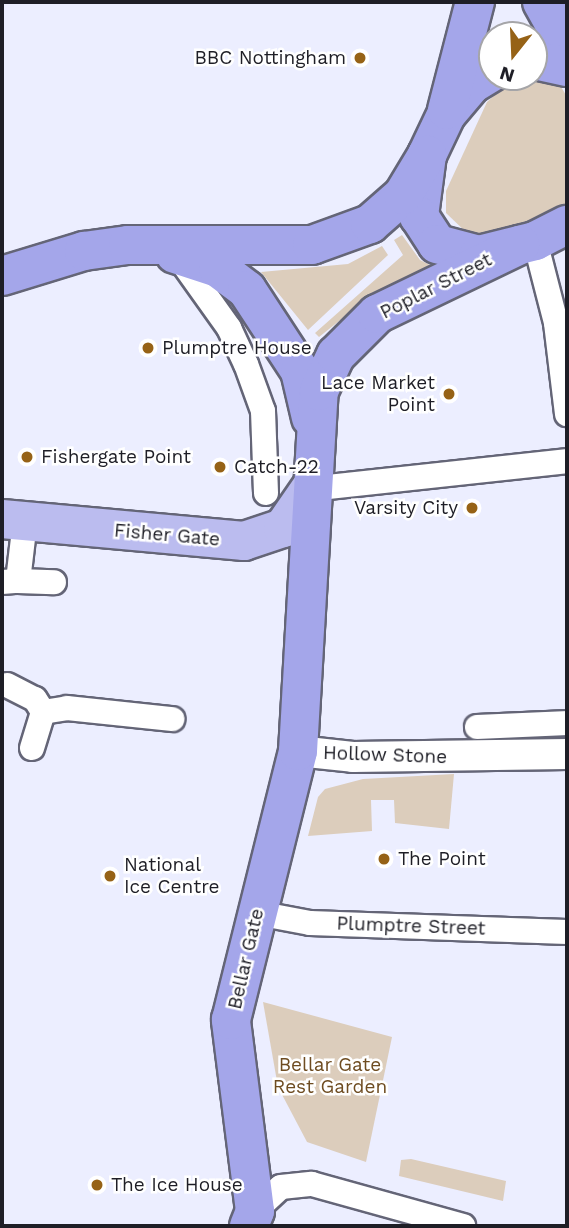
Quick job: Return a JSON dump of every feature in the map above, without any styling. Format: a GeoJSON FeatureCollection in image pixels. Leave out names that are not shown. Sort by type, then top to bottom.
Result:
{"type":"FeatureCollection","features":[{"type":"Feature","properties":{"kind":"highway"},"geometry":{"type":"LineString","coordinates":[[2,276],[84,251],[128,245],[312,245],[370,224],[403,195],[427,155],[446,115],[475,2]]}},
{"type":"Feature","properties":{"kind":"highway"},"geometry":{"type":"LineString","coordinates":[[542,2],[567,47]]}},
{"type":"Feature","properties":{"kind":"highway"},"geometry":{"type":"LineString","coordinates":[[548,63],[567,66]]}},
{"type":"Feature","properties":{"kind":"highway"},"geometry":{"type":"LineString","coordinates":[[446,115],[478,80]]}},
{"type":"Feature","properties":{"kind":"highway"},"geometry":{"type":"LineString","coordinates":[[427,155],[419,216],[437,244],[480,255],[551,233]]}},
{"type":"Feature","properties":{"kind":"highway","name":"Poplar Street"},"geometry":{"type":"LineString","coordinates":[[310,489],[313,432],[328,365],[357,330],[435,282],[551,233]]}},
{"type":"Feature","properties":{"kind":"highway"},"geometry":{"type":"LineString","coordinates":[[128,245],[176,254],[218,268],[267,314],[300,371],[313,432]]}},
{"type":"Feature","properties":{"kind":"highway","name":"Hollow Stone"},"geometry":{"type":"LineString","coordinates":[[298,751],[310,489]]}},
{"type":"Feature","properties":{"kind":"highway","name":"Bellar Gate"},"geometry":{"type":"LineString","coordinates":[[252,1219],[232,1020],[298,751]]}},
{"type":"Feature","properties":{"kind":"main road","name":"Fisher Gate"},"geometry":{"type":"LineString","coordinates":[[13,520],[244,541],[283,528],[310,489]]}},
{"type":"Feature","properties":{"kind":"street"},"geometry":{"type":"LineString","coordinates":[[551,233],[556,323],[567,414]]}},
{"type":"Feature","properties":{"kind":"street"},"geometry":{"type":"LineString","coordinates":[[176,254],[229,328],[246,363],[263,411],[265,493]]}},
{"type":"Feature","properties":{"kind":"street"},"geometry":{"type":"LineString","coordinates":[[310,489],[567,461]]}},
{"type":"Feature","properties":{"kind":"street"},"geometry":{"type":"LineString","coordinates":[[13,520],[10,581],[54,582]]}},
{"type":"Feature","properties":{"kind":"street"},"geometry":{"type":"LineString","coordinates":[[7,685],[35,699],[43,712],[32,748]]}},
{"type":"Feature","properties":{"kind":"street"},"geometry":{"type":"LineString","coordinates":[[43,712],[67,708],[172,719]]}},
{"type":"Feature","properties":{"kind":"street"},"geometry":{"type":"LineString","coordinates":[[477,727],[567,723]]}},
{"type":"Feature","properties":{"kind":"street","name":"Hollow Stone"},"geometry":{"type":"LineString","coordinates":[[298,751],[353,757],[567,754]]}},
{"type":"Feature","properties":{"kind":"street","name":"Plumptre Street"},"geometry":{"type":"LineString","coordinates":[[257,913],[310,923],[567,932]]}},
{"type":"Feature","properties":{"kind":"street"},"geometry":{"type":"LineString","coordinates":[[252,1219],[281,1187],[312,1184],[393,1217],[463,1226]]}},
{"type":"Feature","properties":{"kind":"green space"},"geometry":{"type":"Polygon","coordinates":[[[548,83],[560,85],[567,97],[567,206],[557,216],[488,236],[468,234],[446,213],[446,191],[487,102],[499,91],[548,91],[548,83]]]}},
{"type":"Feature","properties":{"kind":"green space"},"geometry":{"type":"Polygon","coordinates":[[[402,235],[420,260],[440,270],[368,298],[319,337],[315,333],[403,255],[394,240],[402,235]]]}},
{"type":"Feature","properties":{"kind":"green space"},"geometry":{"type":"Polygon","coordinates":[[[382,246],[388,255],[308,330],[261,272],[348,264],[382,246]]]}},
{"type":"Feature","properties":{"kind":"green space"},"geometry":{"type":"Polygon","coordinates":[[[454,774],[449,829],[395,823],[394,800],[371,800],[372,831],[308,836],[318,797],[325,789],[363,779],[454,774]]]}},
{"type":"Feature","properties":{"kind":"green space","name":"Bellar Gate Rest Garden"},"geometry":{"type":"Polygon","coordinates":[[[263,1002],[392,1037],[366,1162],[307,1142],[278,1087],[263,1002]]]}},
{"type":"Feature","properties":{"kind":"green space"},"geometry":{"type":"Polygon","coordinates":[[[411,1159],[506,1181],[503,1201],[399,1176],[401,1160],[411,1159]]]}},
{"type":"Feature","properties":{"kind":"place","name":"BBC Nottingham"},"geometry":{"type":"Point","coordinates":[360,58]}},
{"type":"Feature","properties":{"kind":"place","name":"Plumptre House"},"geometry":{"type":"Point","coordinates":[148,348]}},
{"type":"Feature","properties":{"kind":"place","name":"Lace Market Point"},"geometry":{"type":"Point","coordinates":[449,394]}},
{"type":"Feature","properties":{"kind":"place","name":"Fishergate Point"},"geometry":{"type":"Point","coordinates":[27,457]}},
{"type":"Feature","properties":{"kind":"place","name":"Catch-22"},"geometry":{"type":"Point","coordinates":[220,467]}},
{"type":"Feature","properties":{"kind":"place","name":"Varsity City"},"geometry":{"type":"Point","coordinates":[472,508]}},
{"type":"Feature","properties":{"kind":"place","name":"The Point"},"geometry":{"type":"Point","coordinates":[384,859]}},
{"type":"Feature","properties":{"kind":"place","name":"National Ice Centre"},"geometry":{"type":"Point","coordinates":[110,876]}},
{"type":"Feature","properties":{"kind":"place","name":"The Ice House"},"geometry":{"type":"Point","coordinates":[97,1185]}}]}
